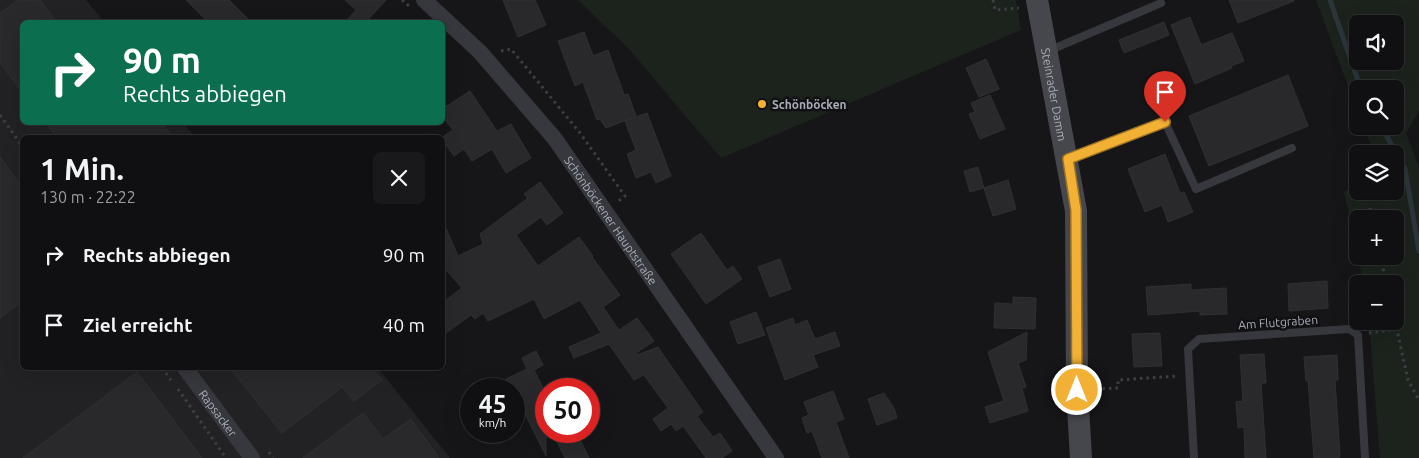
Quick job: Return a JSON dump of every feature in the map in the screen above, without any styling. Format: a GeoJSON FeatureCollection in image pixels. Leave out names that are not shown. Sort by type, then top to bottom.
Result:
{"type":"FeatureCollection","features":[{"type":"Feature","properties":{"kind":"main road","name":"Steinrader Damm"},"geometry":{"type":"LineString","coordinates":[[1037,3],[1068,159],[1077,219],[1077,390],[1081,458]]}},
{"type":"Feature","properties":{"kind":"street","name":"Schönböckener Hauptstraße"},"geometry":{"type":"LineString","coordinates":[[424,0],[480,52],[555,139],[776,458]]}},
{"type":"Feature","properties":{"kind":"street","name":"Rapsacker"},"geometry":{"type":"LineString","coordinates":[[186,370],[252,458]]}},
{"type":"Feature","properties":{"kind":"lane"},"geometry":{"type":"LineString","coordinates":[[1047,51],[1161,3]]}},
{"type":"Feature","properties":{"kind":"lane"},"geometry":{"type":"LineString","coordinates":[[1068,159],[1165,122],[1196,189],[1292,148]]}},
{"type":"Feature","properties":{"kind":"lane","name":"Am Flutgraben"},"geometry":{"type":"LineString","coordinates":[[1194,458],[1188,349],[1199,339],[1349,329],[1358,335]]}},
{"type":"Feature","properties":{"kind":"lane"},"geometry":{"type":"LineString","coordinates":[[1358,335],[1365,458]]}},
{"type":"Feature","properties":{"kind":"path"},"geometry":{"type":"LineString","coordinates":[[992,0],[995,10],[1037,3]]}},
{"type":"Feature","properties":{"kind":"path"},"geometry":{"type":"LineString","coordinates":[[0,116],[20,143]]}},
{"type":"Feature","properties":{"kind":"path"},"geometry":{"type":"LineString","coordinates":[[1358,335],[1390,330]]}},
{"type":"Feature","properties":{"kind":"path"},"geometry":{"type":"LineString","coordinates":[[1397,330],[1408,380],[1419,400]]}},
{"type":"Feature","properties":{"kind":"path"},"geometry":{"type":"LineString","coordinates":[[163,370],[226,458]]}},
{"type":"Feature","properties":{"kind":"path"},"geometry":{"type":"LineString","coordinates":[[1093,390],[1118,388],[1118,380],[1189,376]]}},
{"type":"Feature","properties":{"kind":"shaded area"},"geometry":{"type":"Polygon","coordinates":[[[0,0],[86,0],[102,20],[20,20],[20,125],[185,125],[193,135],[20,135],[20,370],[380,370],[450,458],[0,458],[0,0]]]}},
{"type":"Feature","properties":{"kind":"shaded area","name":"Schönböcken"},"geometry":{"type":"Polygon","coordinates":[[[578,0],[1016,0],[1021,30],[721,158],[629,49],[578,0]]]}},
{"type":"Feature","properties":{"kind":"shaded area"},"geometry":{"type":"Polygon","coordinates":[[[1316,0],[1419,0],[1419,111],[1406,133],[1419,167],[1419,458],[1380,458],[1370,330],[1404,330],[1404,275],[1361,275],[1360,265],[1404,265],[1404,210],[1349,210],[1349,215],[1344,192],[1349,189],[1349,200],[1404,200],[1404,145],[1371,145],[1367,135],[1404,135],[1404,80],[1349,80],[1349,89],[1316,0]]]}},
{"type":"Feature","properties":{"kind":"building"},"geometry":{"type":"Polygon","coordinates":[[[18,0],[40,0],[55,20],[20,20],[20,89],[0,63],[0,13],[18,0]]]}},
{"type":"Feature","properties":{"kind":"building"},"geometry":{"type":"Polygon","coordinates":[[[186,0],[229,0],[249,20],[206,20],[186,0]]]}},
{"type":"Feature","properties":{"kind":"building"},"geometry":{"type":"Polygon","coordinates":[[[345,0],[386,0],[368,20],[347,20],[356,10],[345,0]]]}},
{"type":"Feature","properties":{"kind":"building"},"geometry":{"type":"Polygon","coordinates":[[[503,0],[535,0],[546,25],[518,37],[503,0]]]}},
{"type":"Feature","properties":{"kind":"building"},"geometry":{"type":"Polygon","coordinates":[[[1229,0],[1294,0],[1294,1],[1238,23],[1229,0]]]}},
{"type":"Feature","properties":{"kind":"building"},"geometry":{"type":"Polygon","coordinates":[[[1190,17],[1201,45],[1232,33],[1244,61],[1195,84],[1171,25],[1190,17]]]}},
{"type":"Feature","properties":{"kind":"building"},"geometry":{"type":"Polygon","coordinates":[[[1164,22],[1169,35],[1124,53],[1119,40],[1164,22]]]}},
{"type":"Feature","properties":{"kind":"building"},"geometry":{"type":"Polygon","coordinates":[[[584,32],[593,56],[608,50],[624,95],[628,94],[636,116],[606,128],[600,119],[597,120],[583,82],[575,86],[558,41],[584,32]]]}},
{"type":"Feature","properties":{"kind":"building"},"geometry":{"type":"Polygon","coordinates":[[[986,59],[999,89],[979,97],[966,68],[986,59]]]}},
{"type":"Feature","properties":{"kind":"building"},"geometry":{"type":"Polygon","coordinates":[[[1288,75],[1308,126],[1209,166],[1189,116],[1288,75]]]}},
{"type":"Feature","properties":{"kind":"building"},"geometry":{"type":"Polygon","coordinates":[[[470,91],[497,131],[511,124],[531,158],[506,173],[492,149],[472,161],[464,149],[454,156],[445,144],[445,135],[453,130],[445,120],[445,107],[470,91]]]}},
{"type":"Feature","properties":{"kind":"building"},"geometry":{"type":"Polygon","coordinates":[[[990,95],[1005,129],[980,139],[969,114],[975,112],[971,103],[990,95]]]}},
{"type":"Feature","properties":{"kind":"building"},"geometry":{"type":"Polygon","coordinates":[[[647,113],[671,176],[656,183],[651,172],[636,178],[627,154],[636,150],[625,121],[647,113]]]}},
{"type":"Feature","properties":{"kind":"building"},"geometry":{"type":"Polygon","coordinates":[[[48,125],[163,125],[171,135],[55,135],[48,125]]]}},
{"type":"Feature","properties":{"kind":"building"},"geometry":{"type":"Polygon","coordinates":[[[1165,154],[1180,193],[1184,192],[1193,212],[1168,222],[1162,205],[1145,212],[1128,169],[1165,154]]]}},
{"type":"Feature","properties":{"kind":"building"},"geometry":{"type":"Polygon","coordinates":[[[0,157],[20,184],[20,303],[0,318],[0,157]]]}},
{"type":"Feature","properties":{"kind":"building"},"geometry":{"type":"Polygon","coordinates":[[[978,167],[984,188],[970,192],[964,171],[978,167]]]}},
{"type":"Feature","properties":{"kind":"building"},"geometry":{"type":"Polygon","coordinates":[[[1008,180],[1016,209],[993,216],[984,188],[1008,180]]]}},
{"type":"Feature","properties":{"kind":"building"},"geometry":{"type":"Polygon","coordinates":[[[540,182],[563,213],[547,225],[541,217],[516,235],[538,266],[579,237],[620,295],[603,307],[619,330],[637,318],[654,341],[636,353],[637,355],[658,347],[703,412],[697,416],[713,437],[720,433],[732,451],[722,458],[706,458],[683,426],[676,431],[671,424],[661,431],[653,419],[668,408],[644,375],[634,380],[609,344],[574,358],[569,347],[601,333],[580,300],[544,319],[534,299],[488,321],[483,313],[475,319],[471,315],[445,334],[445,301],[462,288],[445,268],[445,226],[458,256],[483,244],[480,234],[528,198],[524,194],[540,182]]]}},
{"type":"Feature","properties":{"kind":"building"},"geometry":{"type":"Polygon","coordinates":[[[701,233],[727,270],[733,266],[742,279],[706,304],[671,254],[701,233]]]}},
{"type":"Feature","properties":{"kind":"building"},"geometry":{"type":"Polygon","coordinates":[[[780,259],[791,289],[770,297],[758,267],[780,259]]]}},
{"type":"Feature","properties":{"kind":"building"},"geometry":{"type":"Polygon","coordinates":[[[1327,281],[1328,308],[1289,311],[1288,284],[1327,281]]]}},
{"type":"Feature","properties":{"kind":"building"},"geometry":{"type":"Polygon","coordinates":[[[1191,284],[1191,290],[1226,288],[1227,314],[1200,315],[1200,311],[1148,315],[1146,287],[1191,284]]]}},
{"type":"Feature","properties":{"kind":"building"},"geometry":{"type":"Polygon","coordinates":[[[1013,297],[1036,298],[1035,329],[994,328],[995,303],[1013,304],[1013,297]]]}},
{"type":"Feature","properties":{"kind":"building"},"geometry":{"type":"Polygon","coordinates":[[[756,312],[765,335],[738,344],[730,322],[756,312]]]}},
{"type":"Feature","properties":{"kind":"building"},"geometry":{"type":"Polygon","coordinates":[[[793,318],[795,325],[807,320],[815,339],[835,332],[840,346],[813,355],[818,367],[785,380],[766,328],[793,318]]]}},
{"type":"Feature","properties":{"kind":"building"},"geometry":{"type":"Polygon","coordinates":[[[1027,332],[1026,360],[1018,363],[1026,387],[1022,388],[1028,411],[990,423],[985,407],[1004,401],[988,352],[1027,332]]]}},
{"type":"Feature","properties":{"kind":"building"},"geometry":{"type":"Polygon","coordinates":[[[1160,333],[1162,366],[1134,367],[1132,334],[1160,333]]]}},
{"type":"Feature","properties":{"kind":"building"},"geometry":{"type":"Polygon","coordinates":[[[536,351],[543,365],[534,370],[538,378],[535,378],[535,434],[525,414],[525,378],[508,378],[527,369],[522,358],[536,351]]]}},
{"type":"Feature","properties":{"kind":"building"},"geometry":{"type":"Polygon","coordinates":[[[1264,354],[1266,383],[1261,383],[1266,458],[1245,458],[1244,427],[1238,428],[1236,402],[1243,401],[1240,355],[1264,354]]]}},
{"type":"Feature","properties":{"kind":"building"},"geometry":{"type":"Polygon","coordinates":[[[1337,355],[1338,380],[1335,380],[1340,456],[1339,458],[1314,458],[1308,381],[1306,381],[1304,357],[1337,355]]]}},
{"type":"Feature","properties":{"kind":"building"},"geometry":{"type":"Polygon","coordinates":[[[232,370],[374,370],[382,380],[354,401],[342,387],[282,433],[232,370]]]}},
{"type":"Feature","properties":{"kind":"building"},"geometry":{"type":"Polygon","coordinates":[[[137,372],[202,458],[23,458],[137,372]]]}},
{"type":"Feature","properties":{"kind":"building"},"geometry":{"type":"Polygon","coordinates":[[[833,391],[844,419],[836,422],[849,458],[822,458],[812,431],[807,433],[802,418],[809,415],[804,402],[833,391]]]}},
{"type":"Feature","properties":{"kind":"building"},"geometry":{"type":"Polygon","coordinates":[[[884,393],[894,408],[897,418],[877,425],[868,399],[884,393]]]}},
{"type":"Feature","properties":{"kind":"building"},"geometry":{"type":"Polygon","coordinates":[[[363,413],[383,439],[411,419],[439,458],[303,458],[363,413]]]}},
{"type":"Feature","properties":{"kind":"building"},"geometry":{"type":"Polygon","coordinates":[[[540,443],[546,443],[546,456],[540,443]]]}},
{"type":"Feature","properties":{"kind":"building"},"geometry":{"type":"Polygon","coordinates":[[[558,443],[582,443],[589,458],[565,458],[558,443]]]}},
{"type":"Feature","properties":{"kind":"waterway"},"geometry":{"type":"LineString","coordinates":[[1330,0],[1358,80]]}},
{"type":"Feature","properties":{"kind":"waterway"},"geometry":{"type":"LineString","coordinates":[[1386,135],[1405,169],[1419,251]]}},
{"type":"Feature","properties":{"kind":"place","name":"Schönböcken"},"geometry":{"type":"Point","coordinates":[762,104]}},
{"type":"Feature","properties":{"kind":"route"},"geometry":{"type":"LineString","coordinates":[[1077,390],[1078,243],[1076,210],[1068,159],[1165,122]]}}]}
